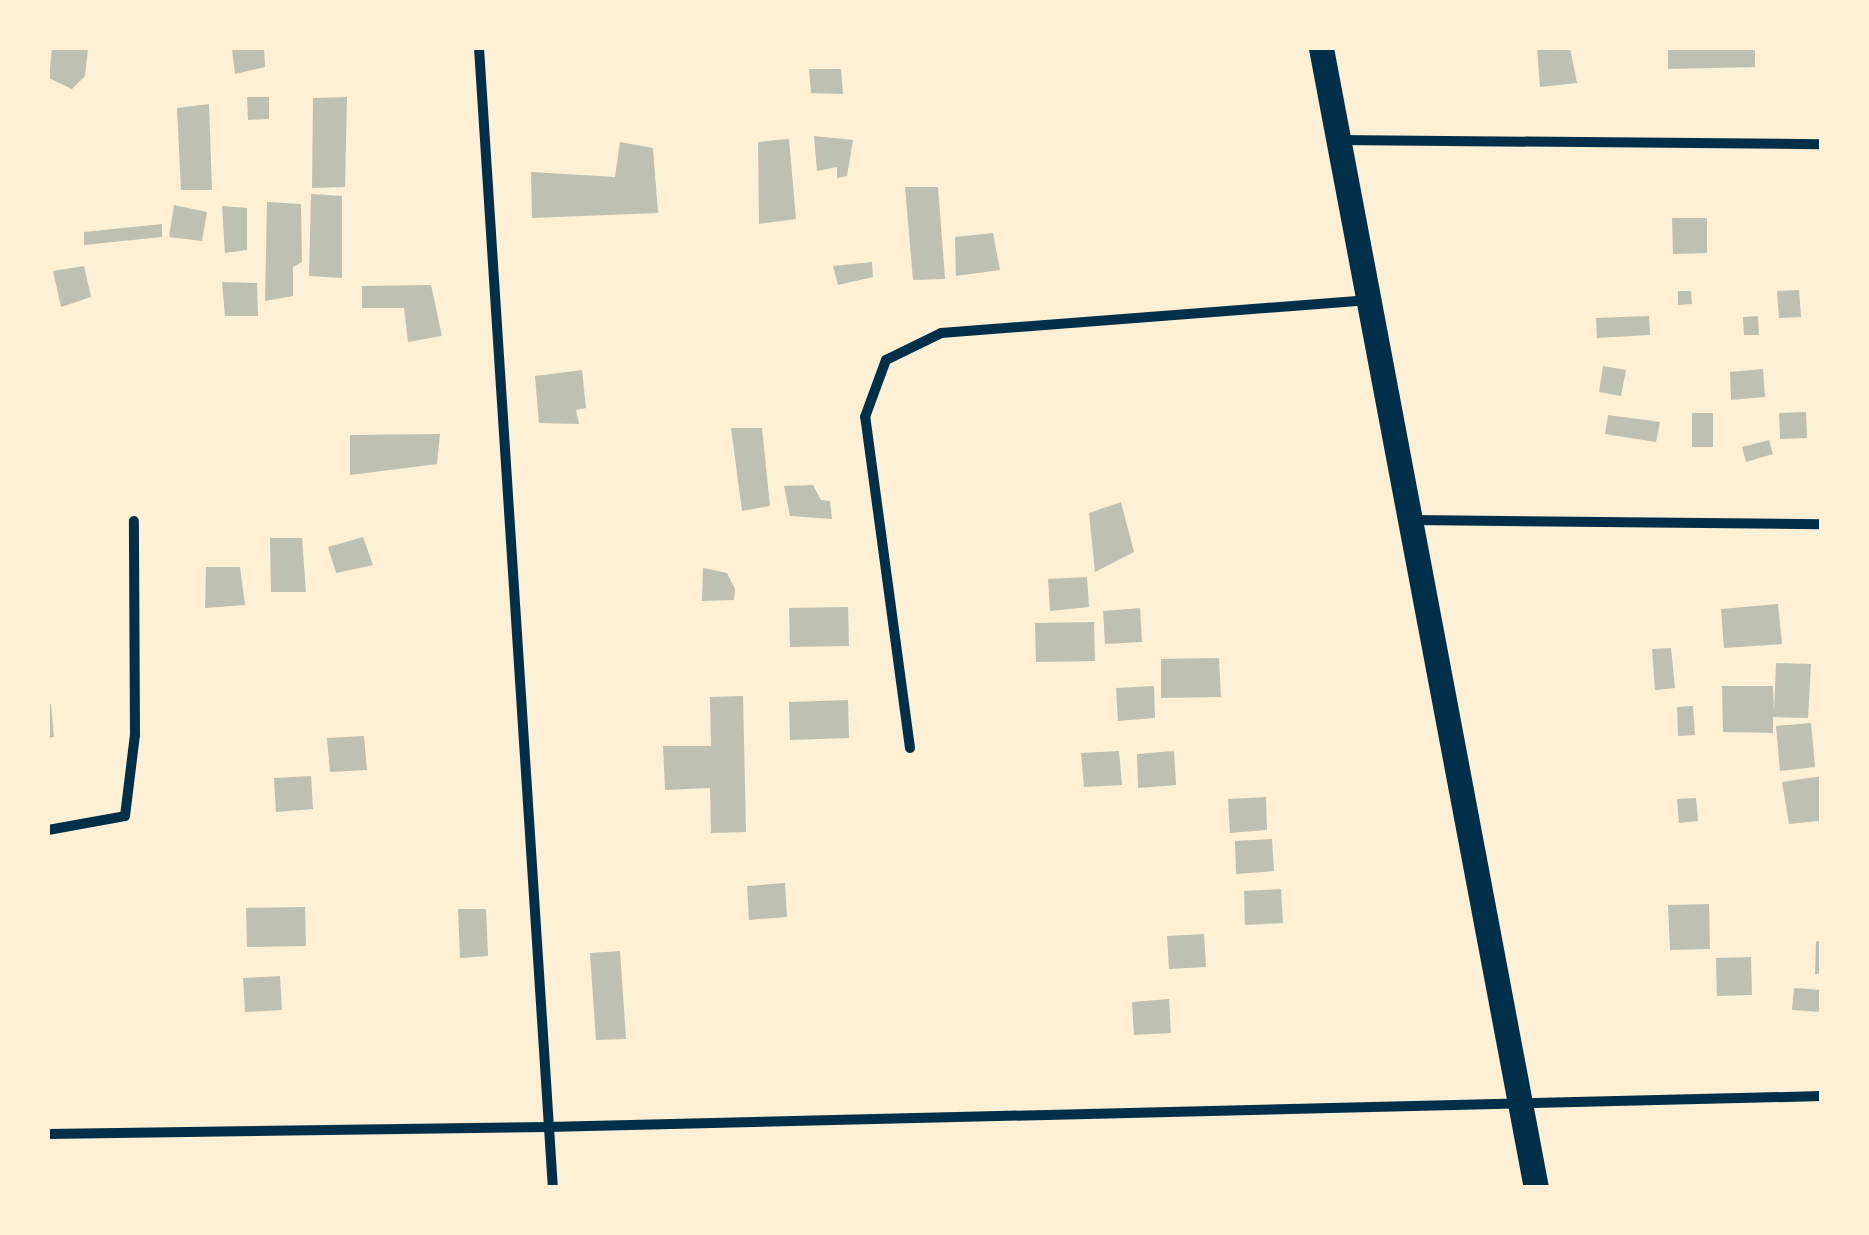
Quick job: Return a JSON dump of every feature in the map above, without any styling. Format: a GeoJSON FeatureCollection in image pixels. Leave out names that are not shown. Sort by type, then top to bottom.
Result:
{"type":"FeatureCollection","features":[{"type":"Feature","properties":{"kind":"main road"},"geometry":{"type":"LineString","coordinates":[[1322,48],[1536,1188]]}},
{"type":"Feature","properties":{"kind":"street"},"geometry":{"type":"LineString","coordinates":[[478,48],[553,1188]]}},
{"type":"Feature","properties":{"kind":"street"},"geometry":{"type":"LineString","coordinates":[[1338,140],[1822,144]]}},
{"type":"Feature","properties":{"kind":"street"},"geometry":{"type":"LineString","coordinates":[[910,748],[865,417],[886,360],[941,333],[1368,300]]}},
{"type":"Feature","properties":{"kind":"street"},"geometry":{"type":"LineString","coordinates":[[1409,520],[1822,524]]}},
{"type":"Feature","properties":{"kind":"street"},"geometry":{"type":"LineString","coordinates":[[48,830],[126,816],[135,735],[134,521]]}},
{"type":"Feature","properties":{"kind":"street"},"geometry":{"type":"LineString","coordinates":[[48,1134],[548,1127],[1822,1096]]}},
{"type":"Feature","properties":{"kind":"building"},"geometry":{"type":"Polygon","coordinates":[[[52,48],[88,48],[85,76],[72,89],[49,78],[52,48]]]}},
{"type":"Feature","properties":{"kind":"building"},"geometry":{"type":"Polygon","coordinates":[[[232,48],[264,48],[265,67],[235,74],[232,48]]]}},
{"type":"Feature","properties":{"kind":"building"},"geometry":{"type":"Polygon","coordinates":[[[1537,48],[1570,48],[1577,83],[1540,87],[1537,48]]]}},
{"type":"Feature","properties":{"kind":"building"},"geometry":{"type":"Polygon","coordinates":[[[1668,48],[1755,48],[1755,67],[1668,69],[1668,48]]]}},
{"type":"Feature","properties":{"kind":"building"},"geometry":{"type":"Polygon","coordinates":[[[809,69],[841,69],[843,94],[811,93],[809,69]]]}},
{"type":"Feature","properties":{"kind":"building"},"geometry":{"type":"Polygon","coordinates":[[[247,97],[269,97],[269,119],[248,120],[247,97]]]}},
{"type":"Feature","properties":{"kind":"building"},"geometry":{"type":"Polygon","coordinates":[[[347,97],[345,187],[312,188],[313,98],[347,97]]]}},
{"type":"Feature","properties":{"kind":"building"},"geometry":{"type":"Polygon","coordinates":[[[209,104],[212,190],[181,190],[177,108],[209,104]]]}},
{"type":"Feature","properties":{"kind":"building"},"geometry":{"type":"Polygon","coordinates":[[[814,136],[853,140],[847,176],[837,178],[837,167],[817,171],[814,136]]]}},
{"type":"Feature","properties":{"kind":"building"},"geometry":{"type":"Polygon","coordinates":[[[789,139],[796,219],[759,224],[758,142],[789,139]]]}},
{"type":"Feature","properties":{"kind":"building"},"geometry":{"type":"Polygon","coordinates":[[[620,142],[653,148],[658,213],[532,218],[531,172],[615,177],[620,142]]]}},
{"type":"Feature","properties":{"kind":"building"},"geometry":{"type":"Polygon","coordinates":[[[905,187],[938,187],[945,279],[913,280],[905,187]]]}},
{"type":"Feature","properties":{"kind":"building"},"geometry":{"type":"Polygon","coordinates":[[[311,194],[342,196],[342,278],[309,276],[311,194]]]}},
{"type":"Feature","properties":{"kind":"building"},"geometry":{"type":"Polygon","coordinates":[[[267,202],[301,204],[302,262],[293,267],[293,296],[265,301],[267,202]]]}},
{"type":"Feature","properties":{"kind":"building"},"geometry":{"type":"Polygon","coordinates":[[[174,205],[207,212],[202,241],[169,237],[174,205]]]}},
{"type":"Feature","properties":{"kind":"building"},"geometry":{"type":"Polygon","coordinates":[[[222,206],[247,208],[247,250],[225,253],[222,206]]]}},
{"type":"Feature","properties":{"kind":"building"},"geometry":{"type":"Polygon","coordinates":[[[1672,218],[1707,218],[1707,253],[1673,254],[1672,218]]]}},
{"type":"Feature","properties":{"kind":"building"},"geometry":{"type":"Polygon","coordinates":[[[162,224],[162,237],[84,245],[84,232],[162,224]]]}},
{"type":"Feature","properties":{"kind":"building"},"geometry":{"type":"Polygon","coordinates":[[[993,233],[1000,270],[956,276],[955,237],[993,233]]]}},
{"type":"Feature","properties":{"kind":"building"},"geometry":{"type":"Polygon","coordinates":[[[872,262],[873,277],[838,285],[833,266],[872,262]]]}},
{"type":"Feature","properties":{"kind":"building"},"geometry":{"type":"Polygon","coordinates":[[[84,266],[91,297],[61,307],[53,271],[84,266]]]}},
{"type":"Feature","properties":{"kind":"building"},"geometry":{"type":"Polygon","coordinates":[[[222,282],[257,283],[258,316],[225,316],[222,282]]]}},
{"type":"Feature","properties":{"kind":"building"},"geometry":{"type":"Polygon","coordinates":[[[431,285],[442,336],[408,342],[404,308],[362,308],[362,286],[431,285]]]}},
{"type":"Feature","properties":{"kind":"building"},"geometry":{"type":"Polygon","coordinates":[[[1799,290],[1801,317],[1779,318],[1777,291],[1799,290]]]}},
{"type":"Feature","properties":{"kind":"building"},"geometry":{"type":"Polygon","coordinates":[[[1678,291],[1691,291],[1692,304],[1678,305],[1678,291]]]}},
{"type":"Feature","properties":{"kind":"building"},"geometry":{"type":"Polygon","coordinates":[[[1649,316],[1650,335],[1597,338],[1596,318],[1649,316]]]}},
{"type":"Feature","properties":{"kind":"building"},"geometry":{"type":"Polygon","coordinates":[[[1758,316],[1759,335],[1744,335],[1743,317],[1758,316]]]}},
{"type":"Feature","properties":{"kind":"building"},"geometry":{"type":"Polygon","coordinates":[[[1603,366],[1626,370],[1621,396],[1599,392],[1603,366]]]}},
{"type":"Feature","properties":{"kind":"building"},"geometry":{"type":"Polygon","coordinates":[[[1763,369],[1765,397],[1731,400],[1730,372],[1763,369]]]}},
{"type":"Feature","properties":{"kind":"building"},"geometry":{"type":"Polygon","coordinates":[[[582,370],[586,408],[576,410],[579,424],[539,423],[535,376],[582,370]]]}},
{"type":"Feature","properties":{"kind":"building"},"geometry":{"type":"Polygon","coordinates":[[[1806,412],[1807,438],[1780,439],[1779,413],[1806,412]]]}},
{"type":"Feature","properties":{"kind":"building"},"geometry":{"type":"Polygon","coordinates":[[[1692,413],[1713,413],[1713,447],[1692,447],[1692,413]]]}},
{"type":"Feature","properties":{"kind":"building"},"geometry":{"type":"Polygon","coordinates":[[[1608,415],[1660,422],[1656,442],[1605,434],[1608,415]]]}},
{"type":"Feature","properties":{"kind":"building"},"geometry":{"type":"Polygon","coordinates":[[[731,428],[762,428],[770,506],[742,511],[731,428]]]}},
{"type":"Feature","properties":{"kind":"building"},"geometry":{"type":"Polygon","coordinates":[[[440,434],[437,464],[350,475],[350,435],[440,434]]]}},
{"type":"Feature","properties":{"kind":"building"},"geometry":{"type":"Polygon","coordinates":[[[1769,440],[1773,454],[1746,462],[1742,447],[1769,440]]]}},
{"type":"Feature","properties":{"kind":"building"},"geometry":{"type":"Polygon","coordinates":[[[813,485],[821,500],[830,501],[832,519],[790,516],[784,486],[813,485]]]}},
{"type":"Feature","properties":{"kind":"building"},"geometry":{"type":"Polygon","coordinates":[[[1121,502],[1134,552],[1095,572],[1089,513],[1121,502]]]}},
{"type":"Feature","properties":{"kind":"building"},"geometry":{"type":"Polygon","coordinates":[[[363,537],[373,565],[336,573],[328,547],[363,537]]]}},
{"type":"Feature","properties":{"kind":"building"},"geometry":{"type":"Polygon","coordinates":[[[270,538],[302,538],[306,592],[271,592],[270,538]]]}},
{"type":"Feature","properties":{"kind":"building"},"geometry":{"type":"Polygon","coordinates":[[[206,567],[240,567],[245,605],[205,608],[206,567]]]}},
{"type":"Feature","properties":{"kind":"building"},"geometry":{"type":"Polygon","coordinates":[[[703,568],[727,573],[735,589],[734,600],[702,601],[703,568]]]}},
{"type":"Feature","properties":{"kind":"building"},"geometry":{"type":"Polygon","coordinates":[[[1087,577],[1089,607],[1050,611],[1048,579],[1087,577]]]}},
{"type":"Feature","properties":{"kind":"building"},"geometry":{"type":"Polygon","coordinates":[[[1778,604],[1782,644],[1724,648],[1721,609],[1778,604]]]}},
{"type":"Feature","properties":{"kind":"building"},"geometry":{"type":"Polygon","coordinates":[[[848,607],[849,646],[790,647],[789,608],[848,607]]]}},
{"type":"Feature","properties":{"kind":"building"},"geometry":{"type":"Polygon","coordinates":[[[1140,608],[1142,642],[1105,644],[1103,611],[1140,608]]]}},
{"type":"Feature","properties":{"kind":"building"},"geometry":{"type":"Polygon","coordinates":[[[1094,622],[1095,661],[1036,662],[1035,623],[1094,622]]]}},
{"type":"Feature","properties":{"kind":"building"},"geometry":{"type":"Polygon","coordinates":[[[1671,648],[1675,688],[1655,690],[1652,649],[1671,648]]]}},
{"type":"Feature","properties":{"kind":"building"},"geometry":{"type":"Polygon","coordinates":[[[1219,658],[1221,697],[1161,698],[1161,659],[1219,658]]]}},
{"type":"Feature","properties":{"kind":"building"},"geometry":{"type":"Polygon","coordinates":[[[1776,663],[1811,664],[1808,718],[1773,717],[1773,733],[1723,732],[1722,686],[1773,686],[1774,711],[1776,663]]]}},
{"type":"Feature","properties":{"kind":"building"},"geometry":{"type":"Polygon","coordinates":[[[1154,686],[1155,718],[1118,721],[1116,688],[1154,686]]]}},
{"type":"Feature","properties":{"kind":"building"},"geometry":{"type":"Polygon","coordinates":[[[743,696],[746,832],[711,833],[710,788],[665,790],[663,746],[711,746],[710,697],[743,696]]]}},
{"type":"Feature","properties":{"kind":"building"},"geometry":{"type":"Polygon","coordinates":[[[848,700],[849,738],[790,740],[789,702],[848,700]]]}},
{"type":"Feature","properties":{"kind":"building"},"geometry":{"type":"Polygon","coordinates":[[[48,704],[54,737],[48,738],[48,704]]]}},
{"type":"Feature","properties":{"kind":"building"},"geometry":{"type":"Polygon","coordinates":[[[1693,706],[1695,735],[1678,736],[1677,707],[1693,706]]]}},
{"type":"Feature","properties":{"kind":"building"},"geometry":{"type":"Polygon","coordinates":[[[1811,723],[1815,767],[1780,771],[1776,726],[1811,723]]]}},
{"type":"Feature","properties":{"kind":"building"},"geometry":{"type":"Polygon","coordinates":[[[364,736],[367,770],[330,772],[327,738],[364,736]]]}},
{"type":"Feature","properties":{"kind":"building"},"geometry":{"type":"Polygon","coordinates":[[[1119,751],[1122,785],[1084,787],[1081,753],[1119,751]]]}},
{"type":"Feature","properties":{"kind":"building"},"geometry":{"type":"Polygon","coordinates":[[[1174,751],[1176,785],[1138,788],[1137,754],[1174,751]]]}},
{"type":"Feature","properties":{"kind":"building"},"geometry":{"type":"Polygon","coordinates":[[[311,776],[313,809],[276,812],[274,778],[311,776]]]}},
{"type":"Feature","properties":{"kind":"building"},"geometry":{"type":"Polygon","coordinates":[[[1822,776],[1822,832],[1818,821],[1789,824],[1782,782],[1822,776]]]}},
{"type":"Feature","properties":{"kind":"building"},"geometry":{"type":"Polygon","coordinates":[[[1266,797],[1267,830],[1230,833],[1228,799],[1266,797]]]}},
{"type":"Feature","properties":{"kind":"building"},"geometry":{"type":"Polygon","coordinates":[[[1696,798],[1698,821],[1679,823],[1677,799],[1696,798]]]}},
{"type":"Feature","properties":{"kind":"building"},"geometry":{"type":"Polygon","coordinates":[[[1272,839],[1274,871],[1236,874],[1235,841],[1272,839]]]}},
{"type":"Feature","properties":{"kind":"building"},"geometry":{"type":"Polygon","coordinates":[[[785,883],[787,917],[749,920],[747,886],[785,883]]]}},
{"type":"Feature","properties":{"kind":"building"},"geometry":{"type":"Polygon","coordinates":[[[1281,889],[1283,923],[1245,925],[1244,891],[1281,889]]]}},
{"type":"Feature","properties":{"kind":"building"},"geometry":{"type":"Polygon","coordinates":[[[1709,904],[1710,949],[1670,950],[1668,905],[1709,904]]]}},
{"type":"Feature","properties":{"kind":"building"},"geometry":{"type":"Polygon","coordinates":[[[305,907],[306,946],[247,947],[246,908],[305,907]]]}},
{"type":"Feature","properties":{"kind":"building"},"geometry":{"type":"Polygon","coordinates":[[[458,909],[486,909],[488,956],[460,958],[458,909]]]}},
{"type":"Feature","properties":{"kind":"building"},"geometry":{"type":"Polygon","coordinates":[[[1204,934],[1206,967],[1169,969],[1167,936],[1204,934]]]}},
{"type":"Feature","properties":{"kind":"building"},"geometry":{"type":"Polygon","coordinates":[[[1816,941],[1822,942],[1822,974],[1815,974],[1816,941]]]}},
{"type":"Feature","properties":{"kind":"building"},"geometry":{"type":"Polygon","coordinates":[[[620,951],[626,1039],[596,1040],[590,953],[620,951]]]}},
{"type":"Feature","properties":{"kind":"building"},"geometry":{"type":"Polygon","coordinates":[[[1751,957],[1752,995],[1717,996],[1716,958],[1751,957]]]}},
{"type":"Feature","properties":{"kind":"building"},"geometry":{"type":"Polygon","coordinates":[[[280,976],[282,1010],[245,1012],[243,978],[280,976]]]}},
{"type":"Feature","properties":{"kind":"building"},"geometry":{"type":"Polygon","coordinates":[[[1794,988],[1822,990],[1822,1012],[1792,1010],[1794,988]]]}},
{"type":"Feature","properties":{"kind":"building"},"geometry":{"type":"Polygon","coordinates":[[[1169,999],[1171,1033],[1134,1035],[1132,1002],[1169,999]]]}}]}
